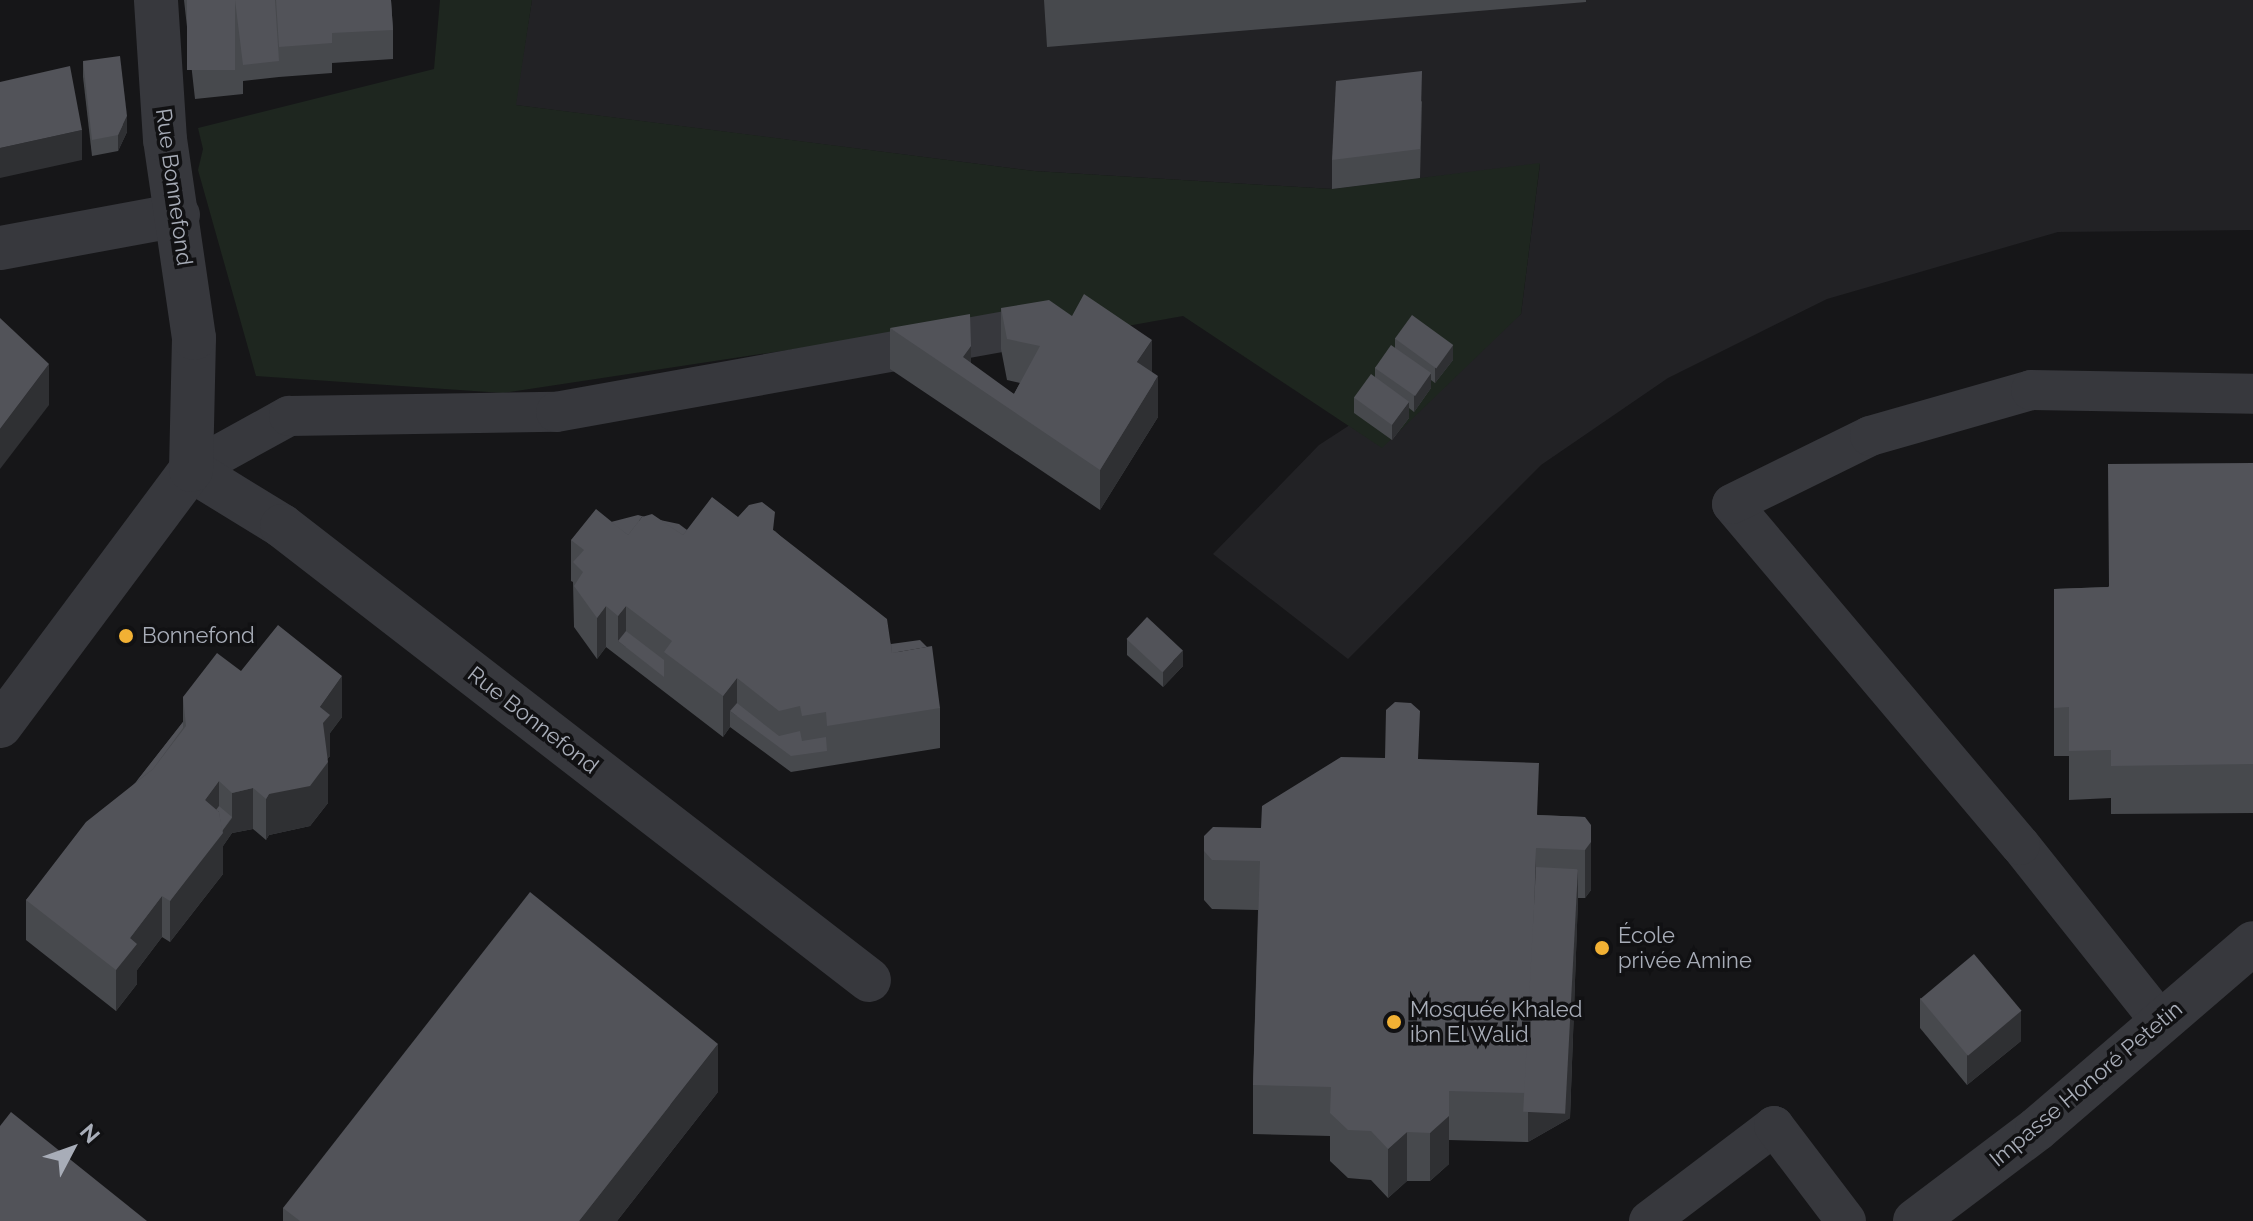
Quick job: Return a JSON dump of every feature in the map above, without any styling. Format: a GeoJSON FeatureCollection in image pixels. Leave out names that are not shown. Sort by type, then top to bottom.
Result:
{"type":"FeatureCollection","features":[{"type":"Feature","properties":{"kind":"street","name":"Rue Bonnefond"},"geometry":{"type":"LineString","coordinates":[[156,0],[165,140],[194,338],[191,470],[282,526],[869,980]]}},
{"type":"Feature","properties":{"kind":"street"},"geometry":{"type":"LineString","coordinates":[[0,248],[178,215]]}},
{"type":"Feature","properties":{"kind":"street"},"geometry":{"type":"LineString","coordinates":[[0,726],[191,470]]}},
{"type":"Feature","properties":{"kind":"street","name":"Impasse Honoré Petetin"},"geometry":{"type":"LineString","coordinates":[[1915,1221],[2037,1129],[2253,943]]}},
{"type":"Feature","properties":{"kind":"lane"},"geometry":{"type":"LineString","coordinates":[[191,470],[289,416],[556,412],[1017,329]]}},
{"type":"Feature","properties":{"kind":"lane"},"geometry":{"type":"LineString","coordinates":[[2161,1022],[2020,845],[1732,504],[1870,436],[2031,390],[2253,394]]}},
{"type":"Feature","properties":{"kind":"lane"},"geometry":{"type":"LineString","coordinates":[[1649,1221],[1774,1126],[1846,1221]]}},
{"type":"Feature","properties":{"kind":"shaded area"},"geometry":{"type":"Polygon","coordinates":[[[440,0],[532,0],[516,105],[1034,171],[1332,189],[1540,163],[1521,314],[1382,448],[1183,316],[1049,340],[1046,311],[503,393],[256,376],[198,170],[203,149],[198,128],[434,69],[440,0]]]}},
{"type":"Feature","properties":{"kind":"shaded area"},"geometry":{"type":"Polygon","coordinates":[[[532,0],[2253,0],[2253,230],[2058,232],[1827,299],[1668,378],[1541,465],[1348,659],[1213,554],[1319,445],[1521,314],[1540,164],[1332,189],[1034,171],[515,105],[532,0]]]}},
{"type":"Feature","properties":{"kind":"building"},"geometry":{"type":"Polygon","coordinates":[[[187,0],[235,0],[235,70],[187,70],[187,0]]]}},
{"type":"Feature","properties":{"kind":"building"},"geometry":{"type":"Polygon","coordinates":[[[235,0],[275,0],[279,61],[243,65],[235,0]]]}},
{"type":"Feature","properties":{"kind":"building"},"geometry":{"type":"Polygon","coordinates":[[[276,0],[391,0],[393,30],[332,33],[332,43],[279,47],[276,0]]]}},
{"type":"Feature","properties":{"kind":"building"},"geometry":{"type":"Polygon","coordinates":[[[120,56],[127,116],[118,135],[92,140],[83,61],[120,56]]]}},
{"type":"Feature","properties":{"kind":"building"},"geometry":{"type":"Polygon","coordinates":[[[70,66],[82,130],[0,148],[0,82],[70,66]]]}},
{"type":"Feature","properties":{"kind":"building"},"geometry":{"type":"Polygon","coordinates":[[[1422,71],[1420,149],[1332,160],[1336,81],[1422,71]]]}},
{"type":"Feature","properties":{"kind":"building"},"geometry":{"type":"Polygon","coordinates":[[[1084,294],[1152,340],[1137,362],[1158,376],[1100,470],[890,328],[970,314],[971,346],[963,357],[1014,394],[1040,346],[1007,339],[1001,308],[1049,300],[1072,316],[1084,294]]]}},
{"type":"Feature","properties":{"kind":"building"},"geometry":{"type":"Polygon","coordinates":[[[1412,315],[1453,345],[1436,368],[1395,338],[1412,315]]]}},
{"type":"Feature","properties":{"kind":"building"},"geometry":{"type":"Polygon","coordinates":[[[0,318],[49,364],[0,429],[0,318]]]}},
{"type":"Feature","properties":{"kind":"building"},"geometry":{"type":"Polygon","coordinates":[[[1391,345],[1431,373],[1415,396],[1375,368],[1391,345]]]}},
{"type":"Feature","properties":{"kind":"building"},"geometry":{"type":"Polygon","coordinates":[[[1371,374],[1409,402],[1392,425],[1354,397],[1371,374]]]}},
{"type":"Feature","properties":{"kind":"building"},"geometry":{"type":"Polygon","coordinates":[[[2253,463],[2253,764],[2111,766],[2111,750],[2069,751],[2069,707],[2054,708],[2054,589],[2109,587],[2108,464],[2253,463]]]}},
{"type":"Feature","properties":{"kind":"building"},"geometry":{"type":"Polygon","coordinates":[[[712,497],[738,517],[749,505],[762,502],[775,512],[773,530],[887,619],[892,653],[932,646],[940,708],[827,726],[826,712],[802,716],[800,706],[779,711],[737,678],[723,696],[664,652],[672,641],[626,606],[618,616],[606,606],[597,618],[574,586],[583,572],[573,562],[584,550],[571,540],[596,509],[628,535],[642,517],[652,514],[683,535],[712,497]]]}},
{"type":"Feature","properties":{"kind":"building"},"geometry":{"type":"Polygon","coordinates":[[[638,515],[645,517],[628,535],[611,522],[638,515]]]}},
{"type":"Feature","properties":{"kind":"building"},"geometry":{"type":"Polygon","coordinates":[[[660,520],[679,524],[687,530],[683,535],[660,520]]]}},
{"type":"Feature","properties":{"kind":"building"},"geometry":{"type":"Polygon","coordinates":[[[1147,617],[1183,650],[1162,672],[1127,639],[1147,617]]]}},
{"type":"Feature","properties":{"kind":"building"},"geometry":{"type":"Polygon","coordinates":[[[278,625],[342,676],[320,707],[330,715],[323,723],[328,762],[310,786],[269,794],[266,799],[253,788],[232,793],[219,781],[205,800],[219,812],[223,833],[170,901],[162,896],[130,938],[137,944],[116,970],[26,900],[86,822],[153,769],[186,726],[183,697],[217,653],[241,671],[278,625]]]}},
{"type":"Feature","properties":{"kind":"building"},"geometry":{"type":"Polygon","coordinates":[[[626,631],[664,660],[664,677],[618,641],[626,631]]]}},
{"type":"Feature","properties":{"kind":"building"},"geometry":{"type":"Polygon","coordinates":[[[920,640],[927,647],[892,653],[891,644],[920,640]]]}},
{"type":"Feature","properties":{"kind":"building","name":"Mosquée Khaled ibn El Walid"},"geometry":{"type":"Polygon","coordinates":[[[1395,702],[1411,703],[1420,711],[1418,759],[1539,763],[1537,815],[1585,817],[1591,825],[1591,842],[1585,850],[1536,848],[1528,1093],[1449,1091],[1449,1116],[1430,1133],[1407,1132],[1388,1149],[1371,1131],[1348,1130],[1330,1113],[1331,1087],[1253,1085],[1260,861],[1212,860],[1204,851],[1204,836],[1213,827],[1261,828],[1262,806],[1341,757],[1385,758],[1386,710],[1395,702]]]}},
{"type":"Feature","properties":{"kind":"building"},"geometry":{"type":"Polygon","coordinates":[[[737,703],[779,736],[800,731],[802,741],[826,737],[827,751],[791,756],[730,711],[737,703]]]}},
{"type":"Feature","properties":{"kind":"building"},"geometry":{"type":"Polygon","coordinates":[[[183,722],[183,728],[153,769],[136,782],[183,722]]]}},
{"type":"Feature","properties":{"kind":"building"},"geometry":{"type":"Polygon","coordinates":[[[219,806],[232,817],[222,831],[216,810],[219,806]]]}},
{"type":"Feature","properties":{"kind":"building"},"geometry":{"type":"Polygon","coordinates":[[[1536,867],[1578,869],[1565,1114],[1523,1112],[1536,867]]]}},
{"type":"Feature","properties":{"kind":"building"},"geometry":{"type":"Polygon","coordinates":[[[530,892],[718,1044],[579,1221],[300,1221],[283,1208],[530,892]]]}},
{"type":"Feature","properties":{"kind":"building"},"geometry":{"type":"Polygon","coordinates":[[[1974,954],[2022,1011],[1968,1056],[1920,999],[1974,954]]]}},
{"type":"Feature","properties":{"kind":"building"},"geometry":{"type":"Polygon","coordinates":[[[11,1112],[147,1221],[0,1221],[0,1126],[11,1112]]]}},
{"type":"Feature","properties":{"kind":"place","name":"Bonnefond"},"geometry":{"type":"Point","coordinates":[126,636]}},
{"type":"Feature","properties":{"kind":"place","name":"École privée Amine"},"geometry":{"type":"Point","coordinates":[1602,948]}},
{"type":"Feature","properties":{"kind":"place","name":"Mosquée Khaled ibn El Walid"},"geometry":{"type":"Point","coordinates":[1394,1022]}}]}
